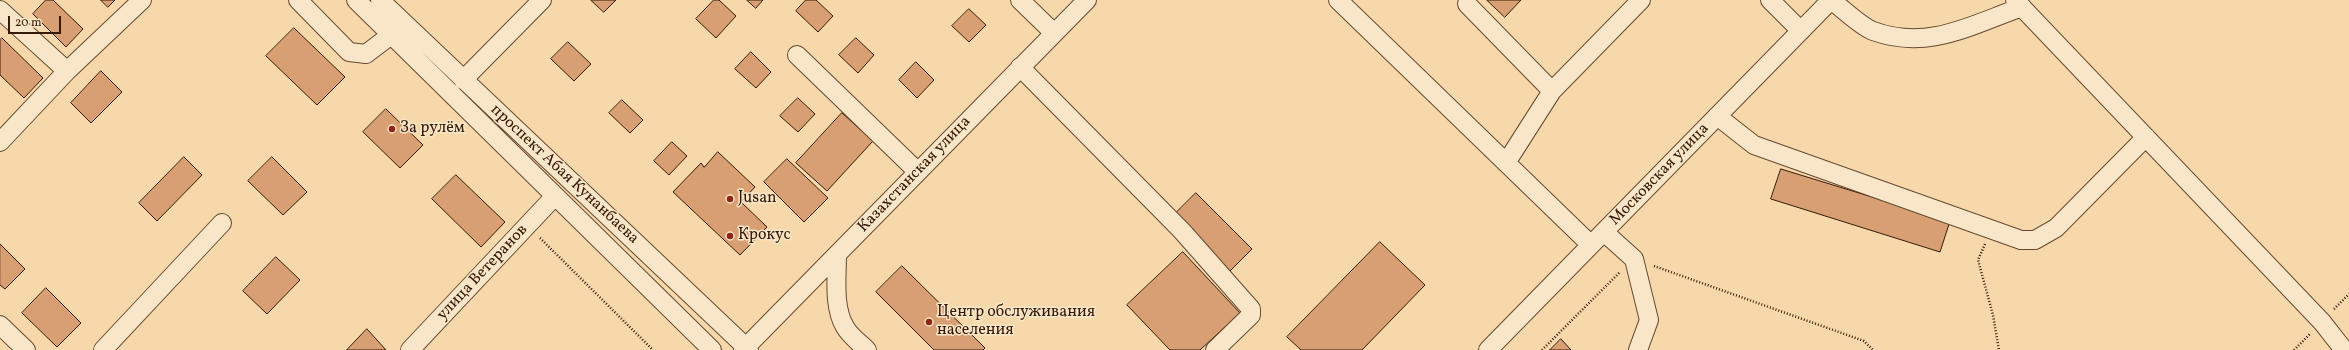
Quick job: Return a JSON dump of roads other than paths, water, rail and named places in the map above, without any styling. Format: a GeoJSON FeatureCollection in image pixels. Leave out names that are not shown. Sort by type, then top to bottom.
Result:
{"type":"FeatureCollection","features":[{"type":"Feature","properties":{"kind":"street"},"geometry":{"type":"LineString","coordinates":[[0,142],[67,72],[142,0]]}},
{"type":"Feature","properties":{"kind":"street"},"geometry":{"type":"LineString","coordinates":[[298,0],[349,52],[366,54],[391,35]]}},
{"type":"Feature","properties":{"kind":"street","name":"проспект Абая Кунанбаева"},"geometry":{"type":"LineString","coordinates":[[356,0],[712,350]]}},
{"type":"Feature","properties":{"kind":"street","name":"проспект Абая Кунанбаева"},"geometry":{"type":"LineString","coordinates":[[380,0],[746,349]]}},
{"type":"Feature","properties":{"kind":"street"},"geometry":{"type":"LineString","coordinates":[[463,80],[542,0]]}},
{"type":"Feature","properties":{"kind":"street"},"geometry":{"type":"LineString","coordinates":[[1020,0],[1054,33]]}},
{"type":"Feature","properties":{"kind":"street","name":"Казахстанская улица"},"geometry":{"type":"LineString","coordinates":[[746,349],[1087,0]]}},
{"type":"Feature","properties":{"kind":"street"},"geometry":{"type":"LineString","coordinates":[[1338,0],[1591,245]]}},
{"type":"Feature","properties":{"kind":"street"},"geometry":{"type":"LineString","coordinates":[[1506,164],[1552,91],[1641,0]]}},
{"type":"Feature","properties":{"kind":"street"},"geometry":{"type":"LineString","coordinates":[[1770,0],[1801,31]]}},
{"type":"Feature","properties":{"kind":"street"},"geometry":{"type":"LineString","coordinates":[[1831,0],[1872,30],[1916,39],[1938,38],[2019,3],[2322,322],[2344,350]]}},
{"type":"Feature","properties":{"kind":"street","name":"Московская улица"},"geometry":{"type":"LineString","coordinates":[[1488,350],[1831,0]]}},
{"type":"Feature","properties":{"kind":"street"},"geometry":{"type":"LineString","coordinates":[[1467,4],[1552,91]]}},
{"type":"Feature","properties":{"kind":"street"},"geometry":{"type":"LineString","coordinates":[[0,10],[67,72]]}},
{"type":"Feature","properties":{"kind":"street"},"geometry":{"type":"LineString","coordinates":[[797,55],[918,172]]}},
{"type":"Feature","properties":{"kind":"street"},"geometry":{"type":"LineString","coordinates":[[1020,67],[1182,231],[1251,309],[1251,315],[1215,350]]}},
{"type":"Feature","properties":{"kind":"street"},"geometry":{"type":"LineString","coordinates":[[1718,116],[1754,145],[2021,240],[2035,240],[2046,236],[2056,228],[2146,137]]}},
{"type":"Feature","properties":{"kind":"street","name":"улица Ветеранов"},"geometry":{"type":"LineString","coordinates":[[410,350],[555,196]]}},
{"type":"Feature","properties":{"kind":"street"},"geometry":{"type":"LineString","coordinates":[[103,350],[222,223]]}},
{"type":"Feature","properties":{"kind":"street"},"geometry":{"type":"LineString","coordinates":[[1604,232],[1634,259],[1649,320],[1638,350]]}},
{"type":"Feature","properties":{"kind":"street"},"geometry":{"type":"LineString","coordinates":[[837,255],[838,302],[841,320],[845,329],[867,350]]}},
{"type":"Feature","properties":{"kind":"street"},"geometry":{"type":"LineString","coordinates":[[0,325],[26,350]]}},
{"type":"Feature","properties":{"kind":"place","name":"За рулём"},"geometry":{"type":"Point","coordinates":[392,129]}},
{"type":"Feature","properties":{"kind":"place","name":"Jusan"},"geometry":{"type":"Point","coordinates":[730,199]}},
{"type":"Feature","properties":{"kind":"place","name":"Крокус"},"geometry":{"type":"Point","coordinates":[730,236]}},
{"type":"Feature","properties":{"kind":"place","name":"Центр обслуживания населения"},"geometry":{"type":"Point","coordinates":[929,322]}}]}
